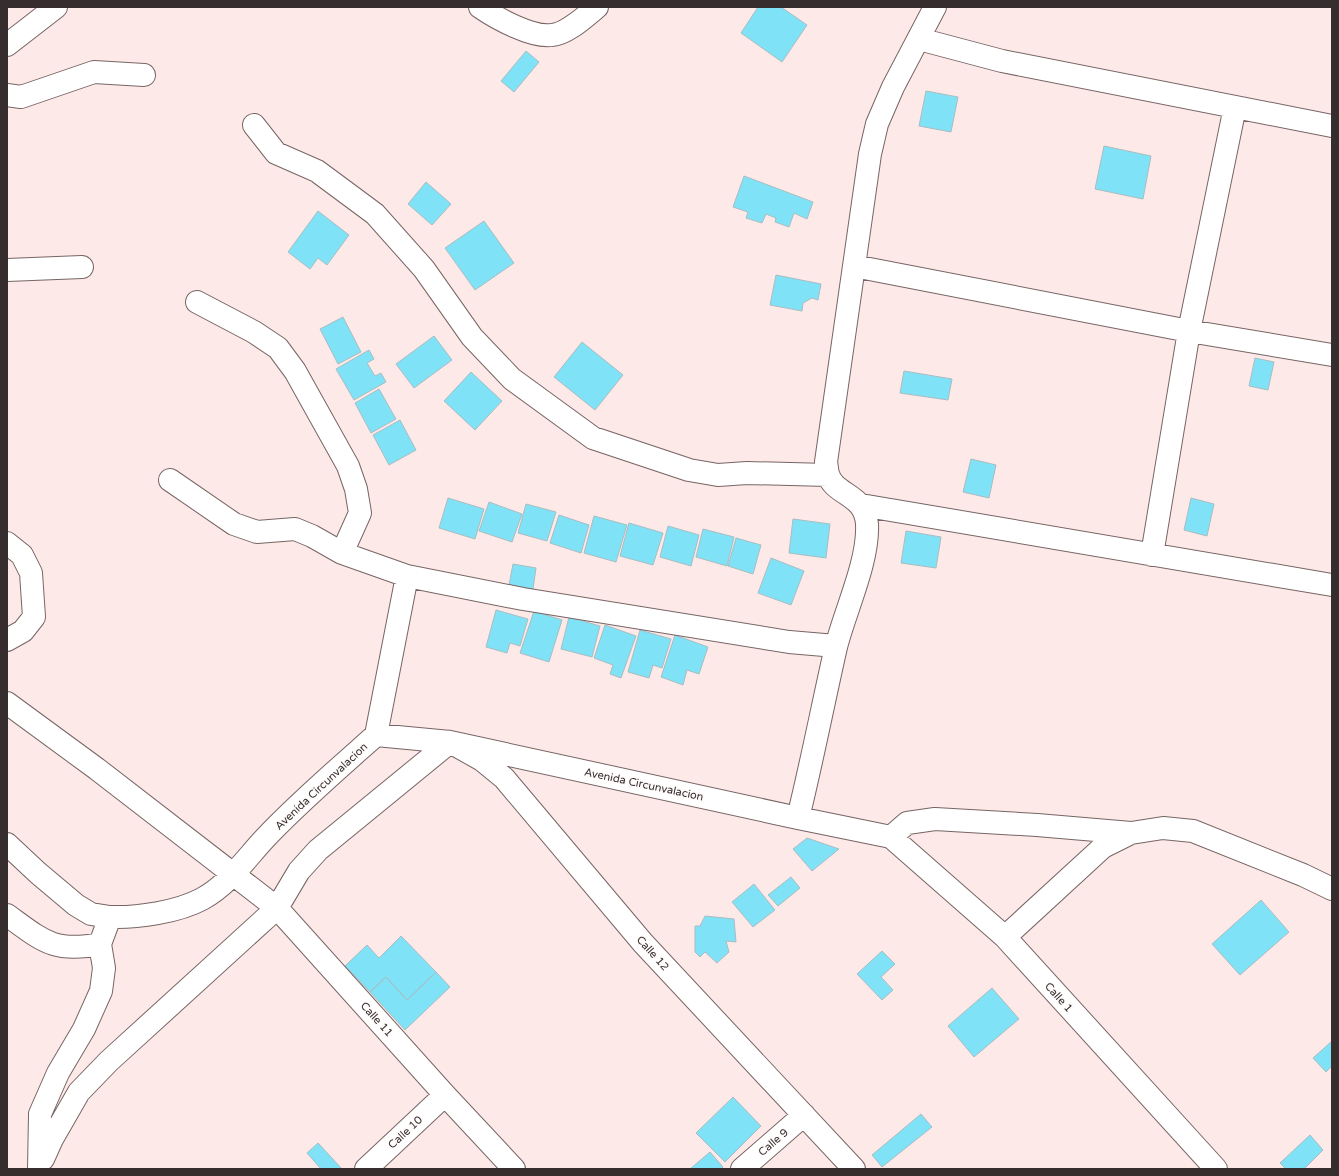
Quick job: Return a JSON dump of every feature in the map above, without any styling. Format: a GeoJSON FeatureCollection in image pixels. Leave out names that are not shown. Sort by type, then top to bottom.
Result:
{"type":"FeatureCollection","features":[{"type":"Feature","properties":{"kind":"street"},"geometry":{"type":"LineString","coordinates":[[7,45],[56,7]]}},
{"type":"Feature","properties":{"kind":"street"},"geometry":{"type":"LineString","coordinates":[[480,7],[496,18],[528,31],[552,35],[574,25],[597,7]]}},
{"type":"Feature","properties":{"kind":"street"},"geometry":{"type":"LineString","coordinates":[[934,7],[919,39],[893,87],[877,124],[870,154],[827,452],[828,475],[836,486],[861,505],[1332,585]]}},
{"type":"Feature","properties":{"kind":"street"},"geometry":{"type":"LineString","coordinates":[[919,39],[1002,61],[1332,126]]}},
{"type":"Feature","properties":{"kind":"street"},"geometry":{"type":"LineString","coordinates":[[7,95],[21,97],[94,72],[144,75]]}},
{"type":"Feature","properties":{"kind":"street"},"geometry":{"type":"LineString","coordinates":[[1152,555],[1189,331],[1235,107]]}},
{"type":"Feature","properties":{"kind":"street"},"geometry":{"type":"LineString","coordinates":[[254,125],[276,153],[317,171],[375,214],[424,269],[472,337],[512,379],[593,438],[689,470],[718,475],[747,473],[828,475]]}},
{"type":"Feature","properties":{"kind":"street"},"geometry":{"type":"LineString","coordinates":[[854,266],[1189,331],[1332,355]]}},
{"type":"Feature","properties":{"kind":"street"},"geometry":{"type":"LineString","coordinates":[[7,270],[82,267]]}},
{"type":"Feature","properties":{"kind":"street"},"geometry":{"type":"LineString","coordinates":[[197,302],[254,332],[278,348],[295,371],[348,466],[356,489],[360,513],[342,553]]}},
{"type":"Feature","properties":{"kind":"street"},"geometry":{"type":"LineString","coordinates":[[170,480],[234,524],[257,532],[295,529],[312,536],[342,553],[407,576],[538,601],[789,642],[836,646]]}},
{"type":"Feature","properties":{"kind":"street"},"geometry":{"type":"LineString","coordinates":[[798,818],[818,734],[836,646],[855,587],[867,540],[867,523],[861,505]]}},
{"type":"Feature","properties":{"kind":"street"},"geometry":{"type":"LineString","coordinates":[[7,543],[22,555],[31,573],[34,617],[23,630],[7,640]]}},
{"type":"Feature","properties":{"kind":"street"},"geometry":{"type":"LineString","coordinates":[[376,736],[407,576]]}},
{"type":"Feature","properties":{"kind":"street","name":"Calle 11"},"geometry":{"type":"LineString","coordinates":[[7,703],[97,769],[277,908],[445,1095],[514,1169]]}},
{"type":"Feature","properties":{"kind":"street","name":"Avenida Circunvalacion"},"geometry":{"type":"LineString","coordinates":[[7,844],[76,905],[91,914],[133,918],[172,909],[201,899],[234,875],[259,844],[297,806],[376,736],[450,742],[891,837]]}},
{"type":"Feature","properties":{"kind":"street"},"geometry":{"type":"LineString","coordinates":[[39,1169],[52,1139],[79,1092],[109,1060],[277,908],[299,871],[318,850],[450,742]]}},
{"type":"Feature","properties":{"kind":"street","name":"Calle 12"},"geometry":{"type":"LineString","coordinates":[[450,742],[482,760],[504,778],[643,943],[854,1169]]}},
{"type":"Feature","properties":{"kind":"street"},"geometry":{"type":"LineString","coordinates":[[891,837],[907,822],[935,819],[1030,824],[1131,833],[1163,828],[1193,831],[1303,875],[1332,889]]}},
{"type":"Feature","properties":{"kind":"street"},"geometry":{"type":"LineString","coordinates":[[1005,937],[1103,847],[1131,833]]}},
{"type":"Feature","properties":{"kind":"street","name":"Calle 1"},"geometry":{"type":"LineString","coordinates":[[891,837],[1005,937],[1216,1169]]}},
{"type":"Feature","properties":{"kind":"street"},"geometry":{"type":"LineString","coordinates":[[7,915],[36,937],[59,947],[81,948],[100,944]]}},
{"type":"Feature","properties":{"kind":"street"},"geometry":{"type":"LineString","coordinates":[[39,1169],[40,1114],[58,1074],[84,1029],[101,991],[104,968],[100,944],[110,917]]}},
{"type":"Feature","properties":{"kind":"street","name":"Calle 10"},"geometry":{"type":"LineString","coordinates":[[366,1169],[445,1095]]}},
{"type":"Feature","properties":{"kind":"street","name":"Calle 9"},"geometry":{"type":"LineString","coordinates":[[742,1169],[804,1115]]}},
{"type":"Feature","properties":{"kind":"building"},"geometry":{"type":"Polygon","coordinates":[[[758,7],[781,7],[807,25],[782,62],[741,33],[758,7]]]}},
{"type":"Feature","properties":{"kind":"building"},"geometry":{"type":"Polygon","coordinates":[[[526,51],[539,62],[514,92],[501,81],[526,51]]]}},
{"type":"Feature","properties":{"kind":"building"},"geometry":{"type":"Polygon","coordinates":[[[926,91],[958,97],[951,132],[919,126],[926,91]]]}},
{"type":"Feature","properties":{"kind":"building"},"geometry":{"type":"Polygon","coordinates":[[[1104,146],[1151,156],[1143,199],[1095,189],[1104,146]]]}},
{"type":"Feature","properties":{"kind":"building"},"geometry":{"type":"Polygon","coordinates":[[[744,176],[813,202],[807,219],[794,213],[789,227],[775,222],[776,218],[766,214],[762,223],[746,218],[748,212],[733,207],[744,176]]]}},
{"type":"Feature","properties":{"kind":"building"},"geometry":{"type":"Polygon","coordinates":[[[426,182],[451,204],[432,225],[408,204],[426,182]]]}},
{"type":"Feature","properties":{"kind":"building"},"geometry":{"type":"Polygon","coordinates":[[[318,211],[349,235],[327,265],[318,258],[310,269],[288,252],[318,211]]]}},
{"type":"Feature","properties":{"kind":"building"},"geometry":{"type":"Polygon","coordinates":[[[484,221],[514,263],[475,290],[445,248],[484,221]]]}},
{"type":"Feature","properties":{"kind":"building"},"geometry":{"type":"Polygon","coordinates":[[[776,275],[821,284],[818,300],[812,298],[803,303],[802,311],[770,305],[776,275]]]}},
{"type":"Feature","properties":{"kind":"building"},"geometry":{"type":"Polygon","coordinates":[[[343,317],[361,352],[338,364],[320,329],[343,317]]]}},
{"type":"Feature","properties":{"kind":"building"},"geometry":{"type":"Polygon","coordinates":[[[434,336],[452,360],[414,388],[396,364],[434,336]]]}},
{"type":"Feature","properties":{"kind":"building"},"geometry":{"type":"Polygon","coordinates":[[[582,342],[623,375],[595,410],[554,377],[582,342]]]}},
{"type":"Feature","properties":{"kind":"building"},"geometry":{"type":"Polygon","coordinates":[[[369,350],[374,359],[367,363],[375,376],[381,373],[386,382],[354,400],[336,369],[369,350]]]}},
{"type":"Feature","properties":{"kind":"building"},"geometry":{"type":"Polygon","coordinates":[[[1255,358],[1274,362],[1268,390],[1249,386],[1255,358]]]}},
{"type":"Feature","properties":{"kind":"building"},"geometry":{"type":"Polygon","coordinates":[[[904,371],[952,379],[948,400],[900,393],[904,371]]]}},
{"type":"Feature","properties":{"kind":"building"},"geometry":{"type":"Polygon","coordinates":[[[471,372],[502,401],[475,430],[444,401],[471,372]]]}},
{"type":"Feature","properties":{"kind":"building"},"geometry":{"type":"Polygon","coordinates":[[[379,389],[396,419],[371,433],[355,403],[379,389]]]}},
{"type":"Feature","properties":{"kind":"building"},"geometry":{"type":"Polygon","coordinates":[[[400,420],[416,450],[389,465],[373,435],[400,420]]]}},
{"type":"Feature","properties":{"kind":"building"},"geometry":{"type":"Polygon","coordinates":[[[971,459],[996,465],[989,498],[963,492],[971,459]]]}},
{"type":"Feature","properties":{"kind":"building"},"geometry":{"type":"Polygon","coordinates":[[[448,498],[484,509],[475,539],[439,528],[448,498]]]}},
{"type":"Feature","properties":{"kind":"building"},"geometry":{"type":"Polygon","coordinates":[[[1191,498],[1214,504],[1207,536],[1184,530],[1191,498]]]}},
{"type":"Feature","properties":{"kind":"building"},"geometry":{"type":"Polygon","coordinates":[[[489,502],[522,514],[512,542],[479,531],[489,502]]]}},
{"type":"Feature","properties":{"kind":"building"},"geometry":{"type":"Polygon","coordinates":[[[526,504],[556,512],[547,541],[518,533],[526,504]]]}},
{"type":"Feature","properties":{"kind":"building"},"geometry":{"type":"Polygon","coordinates":[[[559,515],[589,525],[581,553],[550,543],[559,515]]]}},
{"type":"Feature","properties":{"kind":"building"},"geometry":{"type":"Polygon","coordinates":[[[594,516],[627,525],[616,562],[584,553],[594,516]]]}},
{"type":"Feature","properties":{"kind":"building"},"geometry":{"type":"Polygon","coordinates":[[[793,519],[830,524],[826,558],[789,553],[793,519]]]}},
{"type":"Feature","properties":{"kind":"building"},"geometry":{"type":"Polygon","coordinates":[[[629,523],[663,533],[653,565],[620,556],[629,523]]]}},
{"type":"Feature","properties":{"kind":"building"},"geometry":{"type":"Polygon","coordinates":[[[668,526],[699,535],[691,566],[660,557],[668,526]]]}},
{"type":"Feature","properties":{"kind":"building"},"geometry":{"type":"Polygon","coordinates":[[[703,529],[734,537],[727,566],[696,557],[703,529]]]}},
{"type":"Feature","properties":{"kind":"building"},"geometry":{"type":"Polygon","coordinates":[[[906,531],[941,537],[936,568],[901,563],[906,531]]]}},
{"type":"Feature","properties":{"kind":"building"},"geometry":{"type":"Polygon","coordinates":[[[736,538],[761,545],[753,574],[728,566],[736,538]]]}},
{"type":"Feature","properties":{"kind":"building"},"geometry":{"type":"Polygon","coordinates":[[[771,558],[804,571],[791,605],[758,593],[771,558]]]}},
{"type":"Feature","properties":{"kind":"building"},"geometry":{"type":"Polygon","coordinates":[[[513,564],[536,568],[533,589],[509,585],[513,564]]]}},
{"type":"Feature","properties":{"kind":"building"},"geometry":{"type":"Polygon","coordinates":[[[496,610],[528,619],[520,646],[510,643],[507,653],[486,647],[496,610]]]}},
{"type":"Feature","properties":{"kind":"building"},"geometry":{"type":"Polygon","coordinates":[[[534,611],[562,620],[549,662],[520,653],[534,611]]]}},
{"type":"Feature","properties":{"kind":"building"},"geometry":{"type":"Polygon","coordinates":[[[569,617],[600,626],[592,657],[561,649],[569,617]]]}},
{"type":"Feature","properties":{"kind":"building"},"geometry":{"type":"Polygon","coordinates":[[[605,625],[636,636],[621,678],[610,674],[613,665],[594,658],[605,625]]]}},
{"type":"Feature","properties":{"kind":"building"},"geometry":{"type":"Polygon","coordinates":[[[640,630],[671,639],[662,668],[653,665],[649,678],[628,672],[640,630]]]}},
{"type":"Feature","properties":{"kind":"building"},"geometry":{"type":"Polygon","coordinates":[[[675,635],[708,647],[699,674],[687,670],[683,685],[661,677],[675,635]]]}},
{"type":"Feature","properties":{"kind":"building"},"geometry":{"type":"Polygon","coordinates":[[[807,838],[839,849],[812,871],[793,849],[807,838]]]}},
{"type":"Feature","properties":{"kind":"building"},"geometry":{"type":"Polygon","coordinates":[[[791,877],[800,888],[778,906],[768,895],[791,877]]]}},
{"type":"Feature","properties":{"kind":"building"},"geometry":{"type":"Polygon","coordinates":[[[754,884],[775,910],[753,927],[732,902],[754,884]]]}},
{"type":"Feature","properties":{"kind":"building"},"geometry":{"type":"Polygon","coordinates":[[[1261,900],[1289,932],[1240,975],[1212,944],[1261,900]]]}},
{"type":"Feature","properties":{"kind":"building"},"geometry":{"type":"Polygon","coordinates":[[[705,916],[734,919],[736,942],[726,941],[729,952],[717,963],[705,952],[700,957],[695,952],[695,926],[700,926],[705,916]]]}},
{"type":"Feature","properties":{"kind":"building"},"geometry":{"type":"Polygon","coordinates":[[[401,936],[436,972],[407,1000],[386,977],[370,992],[345,966],[367,945],[379,958],[401,936]]]}},
{"type":"Feature","properties":{"kind":"building"},"geometry":{"type":"Polygon","coordinates":[[[882,951],[895,964],[881,977],[893,990],[882,1000],[857,974],[882,951]]]}},
{"type":"Feature","properties":{"kind":"building"},"geometry":{"type":"Polygon","coordinates":[[[436,972],[450,987],[405,1030],[370,992],[386,977],[407,1000],[436,972]]]}},
{"type":"Feature","properties":{"kind":"building"},"geometry":{"type":"Polygon","coordinates":[[[992,988],[1019,1019],[974,1057],[948,1026],[992,988]]]}},
{"type":"Feature","properties":{"kind":"building"},"geometry":{"type":"Polygon","coordinates":[[[1332,1041],[1332,1066],[1326,1072],[1313,1058],[1332,1041]]]}},
{"type":"Feature","properties":{"kind":"building"},"geometry":{"type":"Polygon","coordinates":[[[733,1097],[761,1126],[725,1162],[696,1133],[733,1097]]]}},
{"type":"Feature","properties":{"kind":"building"},"geometry":{"type":"Polygon","coordinates":[[[921,1114],[932,1127],[882,1167],[872,1155],[921,1114]]]}},
{"type":"Feature","properties":{"kind":"building"},"geometry":{"type":"Polygon","coordinates":[[[1310,1135],[1323,1150],[1304,1169],[1286,1169],[1280,1163],[1310,1135]]]}},
{"type":"Feature","properties":{"kind":"building"},"geometry":{"type":"Polygon","coordinates":[[[318,1143],[342,1169],[321,1169],[307,1153],[318,1143]]]}},
{"type":"Feature","properties":{"kind":"building"},"geometry":{"type":"Polygon","coordinates":[[[710,1152],[723,1167],[721,1169],[690,1169],[710,1152]]]}}]}
